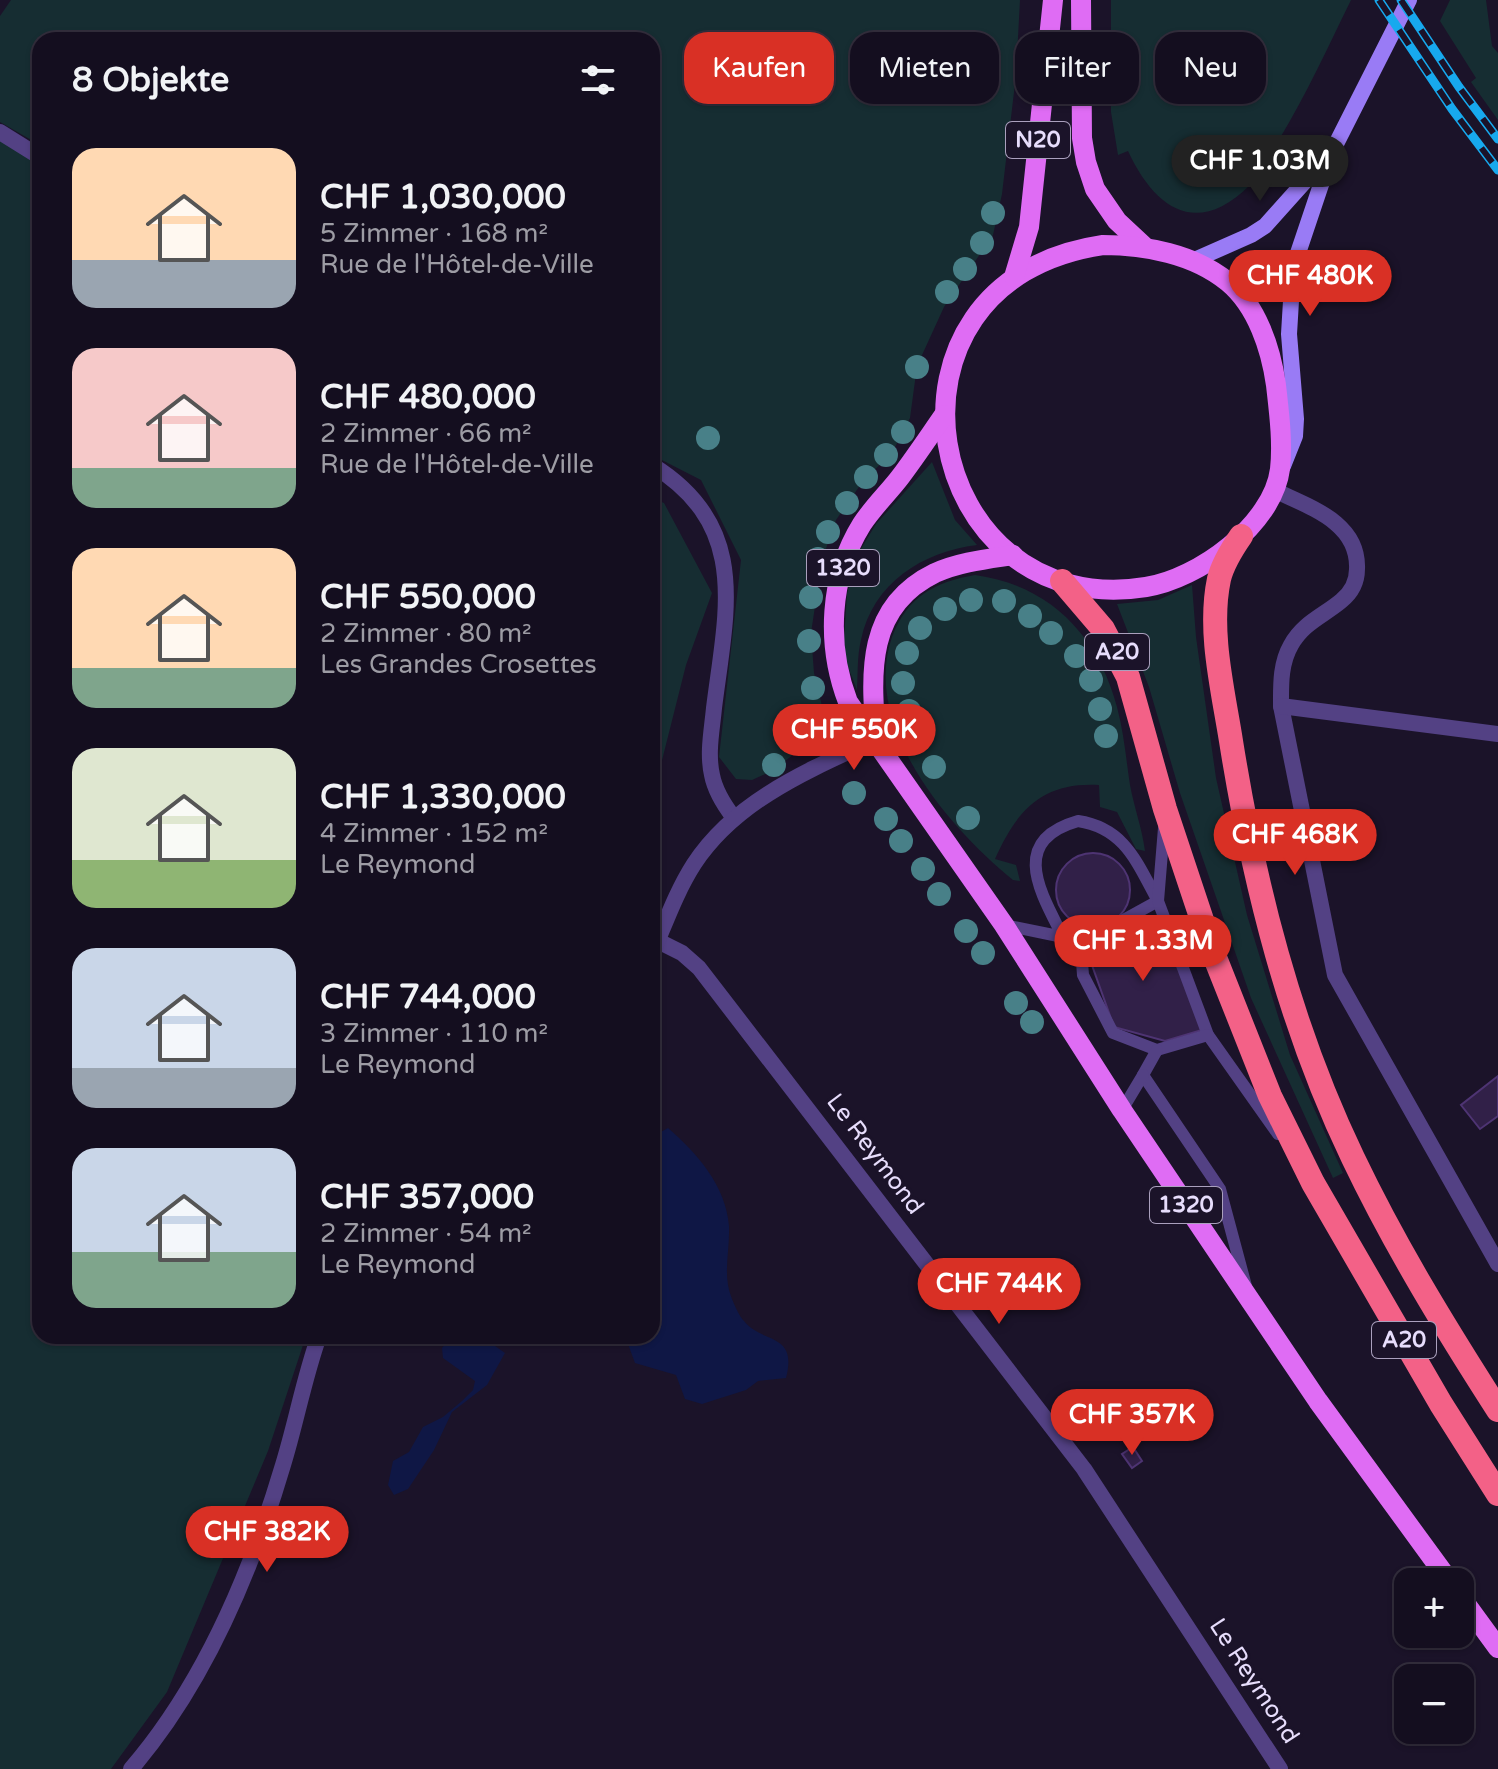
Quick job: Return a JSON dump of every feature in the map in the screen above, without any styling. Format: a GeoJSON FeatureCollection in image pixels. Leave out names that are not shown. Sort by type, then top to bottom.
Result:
{"type":"FeatureCollection","features":[{"type":"Feature","properties":{"kind":"highway","name":"A20"},"geometry":{"type":"LineString","coordinates":[[1241,536],[1227,557],[1219,577],[1217,646],[1242,811],[1261,902],[1278,961],[1309,1053],[1352,1158],[1405,1257],[1498,1410]]}},
{"type":"Feature","properties":{"kind":"highway","name":"A20"},"geometry":{"type":"LineString","coordinates":[[1062,581],[1103,629],[1128,677],[1165,809],[1212,950],[1264,1082],[1313,1183],[1441,1404],[1498,1494]]}},
{"type":"Feature","properties":{"kind":"main road","name":"N20"},"geometry":{"type":"LineString","coordinates":[[1014,277],[1029,227],[1053,0]]}},
{"type":"Feature","properties":{"kind":"main road","name":"N20"},"geometry":{"type":"LineString","coordinates":[[1081,0],[1082,138],[1086,162],[1095,189],[1117,221],[1146,248]]}},
{"type":"Feature","properties":{"kind":"main road"},"geometry":{"type":"LineString","coordinates":[[1277,480],[1290,452],[1296,419],[1289,334],[1293,268],[1332,152],[1409,0]]}},
{"type":"Feature","properties":{"kind":"main road"},"geometry":{"type":"LineString","coordinates":[[1192,261],[1265,226],[1332,152]]}},
{"type":"Feature","properties":{"kind":"main road","name":"N20"},"geometry":{"type":"LineString","coordinates":[[1125,245],[1146,248],[1192,261],[1215,273],[1235,289],[1254,315],[1266,341],[1274,372],[1278,404],[1277,480],[1261,511],[1241,536],[1220,555],[1190,573],[1145,588],[1103,590],[1062,581],[1036,570],[1013,555],[983,528],[968,505],[948,456],[944,415],[950,368],[963,338],[986,305],[1014,277],[1063,252],[1084,247],[1125,245]]}},
{"type":"Feature","properties":{"kind":"main road","name":"1320"},"geometry":{"type":"LineString","coordinates":[[944,415],[862,525],[844,563],[836,598],[833,640],[841,684],[848,702],[1004,925],[1122,1110],[1318,1401],[1440,1568]]}},
{"type":"Feature","properties":{"kind":"main road","name":"1320"},"geometry":{"type":"LineString","coordinates":[[876,739],[872,677],[874,655],[877,639],[892,610],[915,585],[936,572],[1013,555]]}},
{"type":"Feature","properties":{"kind":"main road"},"geometry":{"type":"LineString","coordinates":[[1474,1615],[1498,1648]]}},
{"type":"Feature","properties":{"kind":"street"},"geometry":{"type":"LineString","coordinates":[[0,132],[32,152]]}},
{"type":"Feature","properties":{"kind":"street"},"geometry":{"type":"LineString","coordinates":[[660,470],[699,506],[718,541],[723,558],[727,602],[709,757],[714,786],[734,818]]}},
{"type":"Feature","properties":{"kind":"street"},"geometry":{"type":"LineString","coordinates":[[1277,480],[1335,523],[1352,541],[1357,555],[1357,574],[1352,590],[1341,601],[1313,618],[1289,647],[1281,682],[1281,706],[1335,975],[1498,1264]]}},
{"type":"Feature","properties":{"kind":"street"},"geometry":{"type":"LineString","coordinates":[[1281,706],[1498,734]]}},
{"type":"Feature","properties":{"kind":"street"},"geometry":{"type":"LineString","coordinates":[[660,937],[693,865],[734,818],[771,791],[876,739]]}},
{"type":"Feature","properties":{"kind":"street","name":"Le Reymond"},"geometry":{"type":"LineString","coordinates":[[660,949],[682,953],[699,968],[1084,1469],[1280,1769]]}},
{"type":"Feature","properties":{"kind":"street"},"geometry":{"type":"LineString","coordinates":[[131,1769],[151,1746],[202,1664],[243,1583],[268,1513],[317,1344]]}},
{"type":"Feature","properties":{"kind":"lane"},"geometry":{"type":"LineString","coordinates":[[1158,901],[1165,809]]}},
{"type":"Feature","properties":{"kind":"lane"},"geometry":{"type":"LineString","coordinates":[[1063,937],[1042,895],[1035,866],[1043,841],[1064,825],[1078,821],[1097,824],[1111,831],[1131,854],[1158,901],[1208,1035],[1313,1183]]}},
{"type":"Feature","properties":{"kind":"lane"},"geometry":{"type":"LineString","coordinates":[[1004,925],[1063,937],[1080,935],[1109,928],[1158,901]]}},
{"type":"Feature","properties":{"kind":"lane"},"geometry":{"type":"LineString","coordinates":[[1080,935],[1083,975],[1113,1033],[1157,1050],[1208,1035]]}},
{"type":"Feature","properties":{"kind":"lane"},"geometry":{"type":"LineString","coordinates":[[1122,1110],[1157,1050]]}},
{"type":"Feature","properties":{"kind":"lane"},"geometry":{"type":"LineString","coordinates":[[1143,1075],[1220,1189],[1250,1301]]}},
{"type":"Feature","properties":{"kind":"green space"},"geometry":{"type":"Polygon","coordinates":[[[11,0],[1020,0],[1018,32],[1015,32],[1015,84],[1002,194],[993,235],[944,307],[917,366],[910,418],[893,451],[861,484],[836,520],[822,560],[811,633],[814,673],[822,706],[815,738],[772,771],[752,780],[736,779],[719,757],[741,560],[701,480],[660,459],[660,32],[32,32],[32,140],[0,122],[0,16],[11,0]]]}},
{"type":"Feature","properties":{"kind":"green space"},"geometry":{"type":"Polygon","coordinates":[[[1111,0],[1351,0],[1317,70],[1259,174],[1231,201],[1212,210],[1195,213],[1179,210],[1164,201],[1151,188],[1128,151],[1118,155],[1111,104],[1139,104],[1139,32],[1111,32],[1111,0]]]}},
{"type":"Feature","properties":{"kind":"green space"},"geometry":{"type":"Polygon","coordinates":[[[1450,0],[1486,0],[1492,46],[1498,53],[1498,120],[1471,82],[1476,78],[1440,21],[1450,0]]]}},
{"type":"Feature","properties":{"kind":"green space"},"geometry":{"type":"Polygon","coordinates":[[[0,128],[32,151],[32,1344],[303,1344],[268,1451],[167,1692],[111,1769],[0,1769],[0,128]]]}},
{"type":"Feature","properties":{"kind":"green space"},"geometry":{"type":"Polygon","coordinates":[[[932,462],[955,520],[977,545],[919,563],[888,587],[867,620],[858,659],[857,690],[843,654],[847,594],[856,557],[876,524],[932,462]]]}},
{"type":"Feature","properties":{"kind":"green space"},"geometry":{"type":"Polygon","coordinates":[[[660,501],[664,503],[712,593],[686,665],[660,768],[660,501]]]}},
{"type":"Feature","properties":{"kind":"green space"},"geometry":{"type":"Polygon","coordinates":[[[975,575],[1026,590],[1047,602],[1067,618],[1097,657],[1117,707],[1145,851],[1136,849],[1117,812],[1100,807],[1099,785],[1062,788],[1034,802],[1003,842],[995,859],[1016,865],[1020,881],[1013,880],[963,833],[938,804],[917,772],[900,739],[889,705],[886,671],[892,637],[906,611],[924,594],[947,582],[975,575]]]}},
{"type":"Feature","properties":{"kind":"green space"},"geometry":{"type":"Polygon","coordinates":[[[1192,585],[1196,637],[1216,778],[1247,915],[1290,1055],[1343,1173],[1333,1178],[1251,998],[1180,793],[1149,687],[1117,604],[1158,600],[1192,585]]]}},
{"type":"Feature","properties":{"kind":"shaded area"},"geometry":{"type":"Polygon","coordinates":[[[668,1128],[699,1159],[716,1184],[727,1211],[727,1281],[732,1299],[742,1319],[751,1328],[783,1346],[788,1363],[786,1378],[758,1381],[746,1390],[702,1404],[685,1399],[676,1375],[635,1363],[628,1344],[660,1344],[660,1132],[668,1128]]]}},
{"type":"Feature","properties":{"kind":"shaded area"},"geometry":{"type":"Polygon","coordinates":[[[445,1344],[492,1344],[505,1353],[487,1385],[452,1412],[434,1450],[408,1489],[394,1495],[388,1485],[393,1461],[409,1452],[423,1427],[443,1417],[473,1390],[475,1381],[443,1358],[442,1348],[445,1344]]]}},
{"type":"Feature","properties":{"kind":"building"},"geometry":{"type":"Polygon","coordinates":[[[1093,853],[1107,856],[1119,864],[1127,876],[1130,890],[1127,904],[1119,916],[1107,924],[1093,927],[1079,924],[1067,916],[1059,904],[1056,890],[1059,876],[1067,864],[1079,856],[1093,853]]]}},
{"type":"Feature","properties":{"kind":"building"},"geometry":{"type":"Polygon","coordinates":[[[1134,924],[1168,933],[1202,1030],[1165,1041],[1114,1027],[1083,940],[1134,924]]]}},
{"type":"Feature","properties":{"kind":"building"},"geometry":{"type":"Polygon","coordinates":[[[1498,1076],[1498,1116],[1480,1129],[1461,1105],[1498,1076]]]}},
{"type":"Feature","properties":{"kind":"building"},"geometry":{"type":"Polygon","coordinates":[[[1133,1447],[1142,1461],[1132,1468],[1122,1454],[1133,1447]]]}},
{"type":"Feature","properties":{"kind":"railway"},"geometry":{"type":"LineString","coordinates":[[1379,0],[1452,109],[1498,170]]}},
{"type":"Feature","properties":{"kind":"railway"},"geometry":{"type":"LineString","coordinates":[[1401,0],[1498,139]]}}]}
